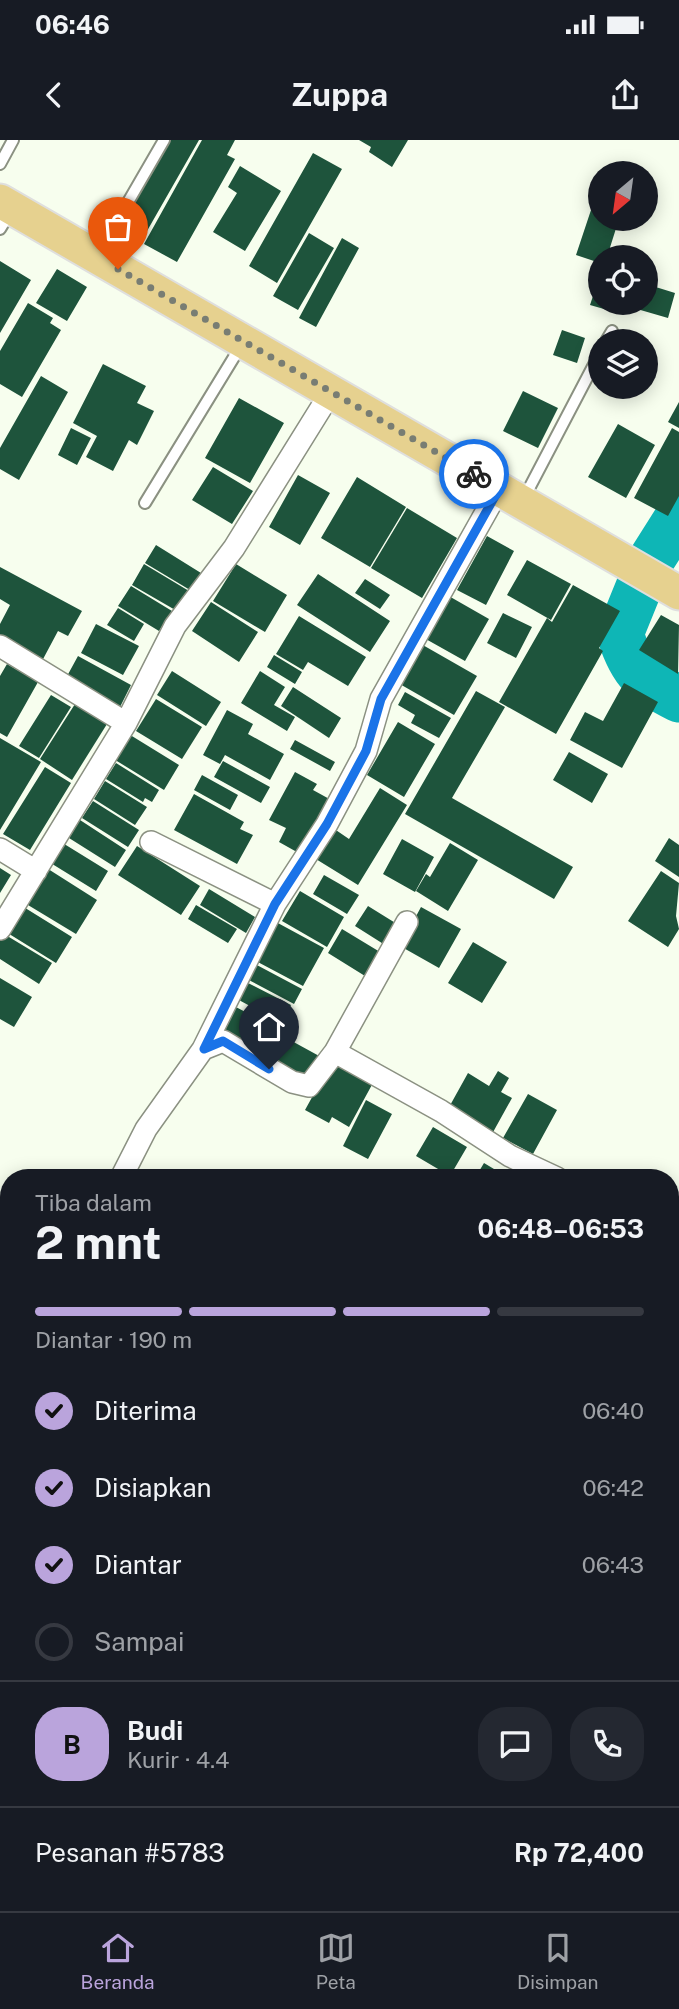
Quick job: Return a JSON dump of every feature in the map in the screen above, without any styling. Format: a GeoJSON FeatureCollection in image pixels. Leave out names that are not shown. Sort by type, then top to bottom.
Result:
{"type":"FeatureCollection","features":[{"type":"Feature","properties":{"kind":"main road"},"geometry":{"type":"LineString","coordinates":[[4,213],[97,257],[653,579]]}},
{"type":"Feature","properties":{"kind":"street"},"geometry":{"type":"LineString","coordinates":[[0,929],[126,723],[176,626],[234,548],[331,392]]}},
{"type":"Feature","properties":{"kind":"street"},"geometry":{"type":"LineString","coordinates":[[126,1169],[146,1129],[204,1049],[275,904],[339,802],[366,751],[381,699],[510,496]]}},
{"type":"Feature","properties":{"kind":"street"},"geometry":{"type":"LineString","coordinates":[[0,646],[126,723]]}},
{"type":"Feature","properties":{"kind":"street"},"geometry":{"type":"LineString","coordinates":[[152,842],[275,904]]}},
{"type":"Feature","properties":{"kind":"street"},"geometry":{"type":"LineString","coordinates":[[0,849],[36,871]]}},
{"type":"Feature","properties":{"kind":"street"},"geometry":{"type":"LineString","coordinates":[[204,1049],[223,1041],[292,1082],[309,1086],[335,1052],[407,922]]}},
{"type":"Feature","properties":{"kind":"street"},"geometry":{"type":"LineString","coordinates":[[335,1052],[441,1111],[510,1156],[538,1169]]}},
{"type":"Feature","properties":{"kind":"lane"},"geometry":{"type":"LineString","coordinates":[[0,164],[13,140]]}},
{"type":"Feature","properties":{"kind":"lane"},"geometry":{"type":"LineString","coordinates":[[97,257],[164,140]]}},
{"type":"Feature","properties":{"kind":"lane"},"geometry":{"type":"LineString","coordinates":[[145,503],[244,342]]}},
{"type":"Feature","properties":{"kind":"lane"},"geometry":{"type":"LineString","coordinates":[[510,496],[588,372]]}},
{"type":"Feature","properties":{"kind":"building"},"geometry":{"type":"Polygon","coordinates":[[[169,140],[199,140],[147,231],[125,218],[169,140]]]}},
{"type":"Feature","properties":{"kind":"building"},"geometry":{"type":"Polygon","coordinates":[[[202,140],[235,140],[227,155],[235,159],[177,262],[144,244],[202,140]]]}},
{"type":"Feature","properties":{"kind":"building"},"geometry":{"type":"Polygon","coordinates":[[[359,140],[408,140],[392,167],[369,152],[371,147],[359,140]]]}},
{"type":"Feature","properties":{"kind":"building"},"geometry":{"type":"Polygon","coordinates":[[[313,153],[342,169],[277,283],[249,266],[313,153]]]}},
{"type":"Feature","properties":{"kind":"building"},"geometry":{"type":"Polygon","coordinates":[[[240,166],[281,191],[245,251],[213,232],[237,193],[228,187],[240,166]]]}},
{"type":"Feature","properties":{"kind":"building"},"geometry":{"type":"Polygon","coordinates":[[[588,219],[588,231],[615,231],[611,245],[588,245],[588,259],[576,255],[588,219]]]}},
{"type":"Feature","properties":{"kind":"building"},"geometry":{"type":"Polygon","coordinates":[[[309,233],[334,248],[298,310],[273,296],[309,233]]]}},
{"type":"Feature","properties":{"kind":"building"},"geometry":{"type":"Polygon","coordinates":[[[342,238],[359,248],[316,327],[299,318],[342,238]]]}},
{"type":"Feature","properties":{"kind":"building"},"geometry":{"type":"Polygon","coordinates":[[[0,261],[31,280],[0,333],[0,261]]]}},
{"type":"Feature","properties":{"kind":"building"},"geometry":{"type":"Polygon","coordinates":[[[57,269],[87,287],[67,321],[36,303],[57,269]]]}},
{"type":"Feature","properties":{"kind":"building"},"geometry":{"type":"Polygon","coordinates":[[[658,288],[675,293],[668,318],[658,315],[658,288]]]}},
{"type":"Feature","properties":{"kind":"building"},"geometry":{"type":"Polygon","coordinates":[[[28,303],[53,318],[50,323],[61,330],[22,397],[0,384],[0,351],[28,303]]]}},
{"type":"Feature","properties":{"kind":"building"},"geometry":{"type":"Polygon","coordinates":[[[562,330],[585,338],[577,363],[553,355],[562,330]]]}},
{"type":"Feature","properties":{"kind":"building"},"geometry":{"type":"Polygon","coordinates":[[[103,364],[146,386],[137,403],[154,411],[137,445],[129,440],[113,471],[86,457],[97,436],[73,423],[103,364]]]}},
{"type":"Feature","properties":{"kind":"building"},"geometry":{"type":"Polygon","coordinates":[[[41,376],[68,392],[19,480],[0,469],[0,448],[41,376]]]}},
{"type":"Feature","properties":{"kind":"building"},"geometry":{"type":"Polygon","coordinates":[[[523,391],[558,408],[538,448],[503,431],[523,391]]]}},
{"type":"Feature","properties":{"kind":"building"},"geometry":{"type":"Polygon","coordinates":[[[239,398],[284,423],[250,483],[205,458],[239,398]]]}},
{"type":"Feature","properties":{"kind":"building"},"geometry":{"type":"Polygon","coordinates":[[[679,402],[679,428],[668,422],[679,402]]]}},
{"type":"Feature","properties":{"kind":"building"},"geometry":{"type":"Polygon","coordinates":[[[618,424],[655,445],[626,498],[588,477],[618,424]]]}},
{"type":"Feature","properties":{"kind":"building"},"geometry":{"type":"Polygon","coordinates":[[[71,428],[91,438],[77,465],[58,455],[71,428]]]}},
{"type":"Feature","properties":{"kind":"building"},"geometry":{"type":"Polygon","coordinates":[[[672,428],[679,432],[679,496],[668,516],[634,498],[672,428]]]}},
{"type":"Feature","properties":{"kind":"building"},"geometry":{"type":"Polygon","coordinates":[[[213,467],[253,491],[232,524],[192,500],[213,467]]]}},
{"type":"Feature","properties":{"kind":"building"},"geometry":{"type":"Polygon","coordinates":[[[298,475],[330,493],[300,545],[269,527],[298,475]]]}},
{"type":"Feature","properties":{"kind":"building"},"geometry":{"type":"Polygon","coordinates":[[[357,477],[406,507],[370,567],[321,538],[357,477]]]}},
{"type":"Feature","properties":{"kind":"building"},"geometry":{"type":"Polygon","coordinates":[[[407,508],[457,538],[422,598],[371,568],[407,508]]]}},
{"type":"Feature","properties":{"kind":"building"},"geometry":{"type":"Polygon","coordinates":[[[487,536],[514,551],[486,605],[457,590],[487,536]]]}},
{"type":"Feature","properties":{"kind":"building"},"geometry":{"type":"Polygon","coordinates":[[[156,545],[201,573],[190,590],[145,563],[156,545]]]}},
{"type":"Feature","properties":{"kind":"building"},"geometry":{"type":"Polygon","coordinates":[[[527,560],[571,584],[551,620],[507,595],[527,560]]]}},
{"type":"Feature","properties":{"kind":"building"},"geometry":{"type":"Polygon","coordinates":[[[144,564],[189,591],[177,611],[132,585],[144,564]]]}},
{"type":"Feature","properties":{"kind":"building"},"geometry":{"type":"Polygon","coordinates":[[[236,564],[287,595],[265,632],[213,601],[236,564]]]}},
{"type":"Feature","properties":{"kind":"building"},"geometry":{"type":"Polygon","coordinates":[[[0,567],[82,611],[68,636],[58,631],[42,661],[0,637],[0,624],[10,605],[0,599],[0,567]]]}},
{"type":"Feature","properties":{"kind":"building"},"geometry":{"type":"Polygon","coordinates":[[[318,574],[390,621],[370,652],[297,605],[318,574]]]}},
{"type":"Feature","properties":{"kind":"building"},"geometry":{"type":"Polygon","coordinates":[[[365,579],[390,595],[380,609],[355,593],[365,579]]]}},
{"type":"Feature","properties":{"kind":"building"},"geometry":{"type":"Polygon","coordinates":[[[573,585],[620,611],[599,648],[603,651],[556,734],[499,702],[547,618],[552,622],[573,585]]]}},
{"type":"Feature","properties":{"kind":"building"},"geometry":{"type":"Polygon","coordinates":[[[131,586],[172,611],[159,631],[118,606],[131,586]]]}},
{"type":"Feature","properties":{"kind":"building"},"geometry":{"type":"Polygon","coordinates":[[[447,595],[489,619],[465,661],[424,638],[447,595]]]}},
{"type":"Feature","properties":{"kind":"building"},"geometry":{"type":"Polygon","coordinates":[[[211,602],[258,632],[239,662],[192,631],[211,602]]]}},
{"type":"Feature","properties":{"kind":"building"},"geometry":{"type":"Polygon","coordinates":[[[118,608],[144,624],[134,641],[107,625],[118,608]]]}},
{"type":"Feature","properties":{"kind":"building"},"geometry":{"type":"Polygon","coordinates":[[[503,613],[532,627],[516,658],[487,643],[503,613]]]}},
{"type":"Feature","properties":{"kind":"building"},"geometry":{"type":"Polygon","coordinates":[[[661,615],[679,625],[678,674],[639,650],[661,615]]]}},
{"type":"Feature","properties":{"kind":"building"},"geometry":{"type":"Polygon","coordinates":[[[299,616],[366,657],[348,686],[308,662],[303,670],[276,654],[299,616]]]}},
{"type":"Feature","properties":{"kind":"building"},"geometry":{"type":"Polygon","coordinates":[[[96,624],[139,646],[123,675],[81,653],[96,624]]]}},
{"type":"Feature","properties":{"kind":"building"},"geometry":{"type":"Polygon","coordinates":[[[421,644],[477,676],[454,715],[398,683],[421,644]]]}},
{"type":"Feature","properties":{"kind":"building"},"geometry":{"type":"Polygon","coordinates":[[[274,655],[302,672],[295,684],[267,667],[274,655]]]}},
{"type":"Feature","properties":{"kind":"building"},"geometry":{"type":"Polygon","coordinates":[[[78,656],[131,685],[120,707],[66,678],[78,656]]]}},
{"type":"Feature","properties":{"kind":"building"},"geometry":{"type":"Polygon","coordinates":[[[7,664],[38,682],[7,737],[0,733],[0,676],[7,664]]]}},
{"type":"Feature","properties":{"kind":"building"},"geometry":{"type":"Polygon","coordinates":[[[172,671],[221,702],[206,726],[157,695],[172,671]]]}},
{"type":"Feature","properties":{"kind":"building"},"geometry":{"type":"Polygon","coordinates":[[[260,671],[285,687],[274,705],[295,717],[287,731],[241,703],[260,671]]]}},
{"type":"Feature","properties":{"kind":"building"},"geometry":{"type":"Polygon","coordinates":[[[624,683],[658,702],[622,768],[570,740],[585,712],[603,721],[624,683]]]}},
{"type":"Feature","properties":{"kind":"building"},"geometry":{"type":"Polygon","coordinates":[[[293,687],[341,718],[329,738],[281,706],[293,687]]]}},
{"type":"Feature","properties":{"kind":"building"},"geometry":{"type":"Polygon","coordinates":[[[476,691],[505,707],[452,798],[573,867],[554,899],[405,814],[476,691]]]}},
{"type":"Feature","properties":{"kind":"building"},"geometry":{"type":"Polygon","coordinates":[[[405,692],[451,718],[439,738],[411,723],[415,715],[398,705],[405,692]]]}},
{"type":"Feature","properties":{"kind":"building"},"geometry":{"type":"Polygon","coordinates":[[[51,695],[71,707],[39,758],[19,746],[51,695]]]}},
{"type":"Feature","properties":{"kind":"building"},"geometry":{"type":"Polygon","coordinates":[[[156,699],[202,727],[182,759],[136,731],[156,699]]]}},
{"type":"Feature","properties":{"kind":"building"},"geometry":{"type":"Polygon","coordinates":[[[75,704],[107,724],[72,780],[40,759],[75,704]]]}},
{"type":"Feature","properties":{"kind":"building"},"geometry":{"type":"Polygon","coordinates":[[[227,710],[253,724],[248,734],[284,754],[270,780],[225,755],[220,764],[203,755],[227,710]]]}},
{"type":"Feature","properties":{"kind":"building"},"geometry":{"type":"Polygon","coordinates":[[[398,722],[435,744],[404,797],[367,775],[398,722]]]}},
{"type":"Feature","properties":{"kind":"building"},"geometry":{"type":"Polygon","coordinates":[[[127,733],[179,765],[164,790],[112,758],[127,733]]]}},
{"type":"Feature","properties":{"kind":"building"},"geometry":{"type":"Polygon","coordinates":[[[0,738],[41,762],[0,830],[0,738]]]}},
{"type":"Feature","properties":{"kind":"building"},"geometry":{"type":"Polygon","coordinates":[[[295,740],[335,762],[330,771],[290,749],[295,740]]]}},
{"type":"Feature","properties":{"kind":"building"},"geometry":{"type":"Polygon","coordinates":[[[569,752],[608,774],[592,803],[553,780],[569,752]]]}},
{"type":"Feature","properties":{"kind":"building"},"geometry":{"type":"Polygon","coordinates":[[[223,761],[270,787],[261,803],[214,777],[223,761]]]}},
{"type":"Feature","properties":{"kind":"building"},"geometry":{"type":"Polygon","coordinates":[[[116,763],[159,790],[152,802],[145,798],[143,802],[106,779],[116,763]]]}},
{"type":"Feature","properties":{"kind":"building"},"geometry":{"type":"Polygon","coordinates":[[[45,767],[71,783],[30,850],[3,834],[45,767]]]}},
{"type":"Feature","properties":{"kind":"building"},"geometry":{"type":"Polygon","coordinates":[[[295,772],[317,784],[313,790],[333,801],[304,856],[279,842],[286,828],[269,820],[295,772]]]}},
{"type":"Feature","properties":{"kind":"building"},"geometry":{"type":"Polygon","coordinates":[[[202,775],[238,795],[230,810],[194,790],[202,775]]]}},
{"type":"Feature","properties":{"kind":"building"},"geometry":{"type":"Polygon","coordinates":[[[105,781],[147,807],[135,825],[94,799],[105,781]]]}},
{"type":"Feature","properties":{"kind":"building"},"geometry":{"type":"Polygon","coordinates":[[[380,788],[407,805],[358,885],[311,856],[330,826],[349,839],[380,788]]]}},
{"type":"Feature","properties":{"kind":"building"},"geometry":{"type":"Polygon","coordinates":[[[194,794],[244,822],[240,829],[253,835],[237,864],[174,830],[194,794]]]}},
{"type":"Feature","properties":{"kind":"building"},"geometry":{"type":"Polygon","coordinates":[[[93,801],[139,830],[128,847],[82,818],[93,801]]]}},
{"type":"Feature","properties":{"kind":"building"},"geometry":{"type":"Polygon","coordinates":[[[80,820],[126,850],[115,867],[69,838],[80,820]]]}},
{"type":"Feature","properties":{"kind":"building"},"geometry":{"type":"Polygon","coordinates":[[[669,838],[679,845],[679,877],[655,861],[669,838]]]}},
{"type":"Feature","properties":{"kind":"building"},"geometry":{"type":"Polygon","coordinates":[[[402,839],[434,857],[415,892],[383,874],[402,839]]]}},
{"type":"Feature","properties":{"kind":"building"},"geometry":{"type":"Polygon","coordinates":[[[61,842],[108,871],[96,891],[49,862],[61,842]]]}},
{"type":"Feature","properties":{"kind":"building"},"geometry":{"type":"Polygon","coordinates":[[[450,843],[478,860],[448,911],[416,891],[426,874],[430,877],[450,843]]]}},
{"type":"Feature","properties":{"kind":"building"},"geometry":{"type":"Polygon","coordinates":[[[137,846],[200,886],[181,915],[118,875],[137,846]]]}},
{"type":"Feature","properties":{"kind":"building"},"geometry":{"type":"Polygon","coordinates":[[[45,867],[97,900],[76,934],[23,902],[45,867]]]}},
{"type":"Feature","properties":{"kind":"building"},"geometry":{"type":"Polygon","coordinates":[[[0,868],[11,875],[0,893],[0,868]]]}},
{"type":"Feature","properties":{"kind":"building"},"geometry":{"type":"Polygon","coordinates":[[[661,871],[679,883],[676,916],[679,929],[668,947],[628,921],[661,871]]]}},
{"type":"Feature","properties":{"kind":"building"},"geometry":{"type":"Polygon","coordinates":[[[324,875],[359,895],[347,914],[313,894],[324,875]]]}},
{"type":"Feature","properties":{"kind":"building"},"geometry":{"type":"Polygon","coordinates":[[[209,889],[255,917],[246,933],[200,905],[209,889]]]}},
{"type":"Feature","properties":{"kind":"building"},"geometry":{"type":"Polygon","coordinates":[[[300,891],[344,917],[327,947],[282,921],[300,891]]]}},
{"type":"Feature","properties":{"kind":"building"},"geometry":{"type":"Polygon","coordinates":[[[196,905],[237,929],[228,943],[188,919],[196,905]]]}},
{"type":"Feature","properties":{"kind":"building"},"geometry":{"type":"Polygon","coordinates":[[[22,906],[72,937],[56,963],[6,932],[22,906]]]}},
{"type":"Feature","properties":{"kind":"building"},"geometry":{"type":"Polygon","coordinates":[[[368,906],[397,924],[385,945],[355,926],[368,906]]]}},
{"type":"Feature","properties":{"kind":"building"},"geometry":{"type":"Polygon","coordinates":[[[421,907],[461,929],[439,968],[400,946],[421,907]]]}},
{"type":"Feature","properties":{"kind":"building"},"geometry":{"type":"Polygon","coordinates":[[[276,922],[324,948],[303,986],[254,960],[276,922]]]}},
{"type":"Feature","properties":{"kind":"building"},"geometry":{"type":"Polygon","coordinates":[[[342,929],[380,952],[365,976],[328,953],[342,929]]]}},
{"type":"Feature","properties":{"kind":"building"},"geometry":{"type":"Polygon","coordinates":[[[4,934],[52,963],[39,984],[0,959],[0,941],[4,934]]]}},
{"type":"Feature","properties":{"kind":"building"},"geometry":{"type":"Polygon","coordinates":[[[473,942],[507,962],[482,1003],[448,983],[473,942]]]}},
{"type":"Feature","properties":{"kind":"building"},"geometry":{"type":"Polygon","coordinates":[[[253,963],[302,989],[294,1004],[245,978],[253,963]]]}},
{"type":"Feature","properties":{"kind":"building"},"geometry":{"type":"Polygon","coordinates":[[[0,978],[32,997],[14,1027],[0,1019],[0,978]]]}},
{"type":"Feature","properties":{"kind":"building"},"geometry":{"type":"Polygon","coordinates":[[[246,982],[291,1005],[281,1023],[237,999],[246,982]]]}},
{"type":"Feature","properties":{"kind":"building"},"geometry":{"type":"Polygon","coordinates":[[[232,1005],[263,1021],[251,1044],[220,1028],[232,1005]]]}},
{"type":"Feature","properties":{"kind":"building"},"geometry":{"type":"Polygon","coordinates":[[[267,1018],[281,1025],[262,1059],[249,1051],[267,1018]]]}},
{"type":"Feature","properties":{"kind":"building"},"geometry":{"type":"Polygon","coordinates":[[[279,1034],[321,1057],[306,1083],[264,1060],[279,1034]]]}},
{"type":"Feature","properties":{"kind":"building"},"geometry":{"type":"Polygon","coordinates":[[[332,1061],[374,1081],[349,1127],[332,1117],[329,1123],[305,1110],[332,1061]]]}},
{"type":"Feature","properties":{"kind":"building"},"geometry":{"type":"Polygon","coordinates":[[[498,1071],[509,1078],[501,1092],[512,1098],[492,1134],[448,1109],[468,1073],[489,1086],[498,1071]]]}},
{"type":"Feature","properties":{"kind":"building"},"geometry":{"type":"Polygon","coordinates":[[[528,1094],[557,1110],[533,1154],[503,1138],[528,1094]]]}},
{"type":"Feature","properties":{"kind":"building"},"geometry":{"type":"Polygon","coordinates":[[[366,1100],[392,1114],[368,1159],[343,1146],[366,1100]]]}},
{"type":"Feature","properties":{"kind":"building"},"geometry":{"type":"Polygon","coordinates":[[[433,1127],[467,1147],[454,1169],[438,1169],[416,1156],[433,1127]]]}},
{"type":"Feature","properties":{"kind":"building"},"geometry":{"type":"Polygon","coordinates":[[[484,1163],[494,1169],[480,1169],[484,1163]]]}},
{"type":"Feature","properties":{"kind":"waterway"},"geometry":{"type":"LineString","coordinates":[[679,516],[648,565],[620,634],[630,658],[641,674],[679,699]]}},
{"type":"Feature","properties":{"kind":"way so far"},"geometry":{"type":"LineString","coordinates":[[118,269],[474,474]]}},
{"type":"Feature","properties":{"kind":"route"},"geometry":{"type":"LineString","coordinates":[[269,1069],[223,1041],[204,1049],[275,904],[327,824],[366,751],[381,699],[499,489],[474,474]]}}]}
